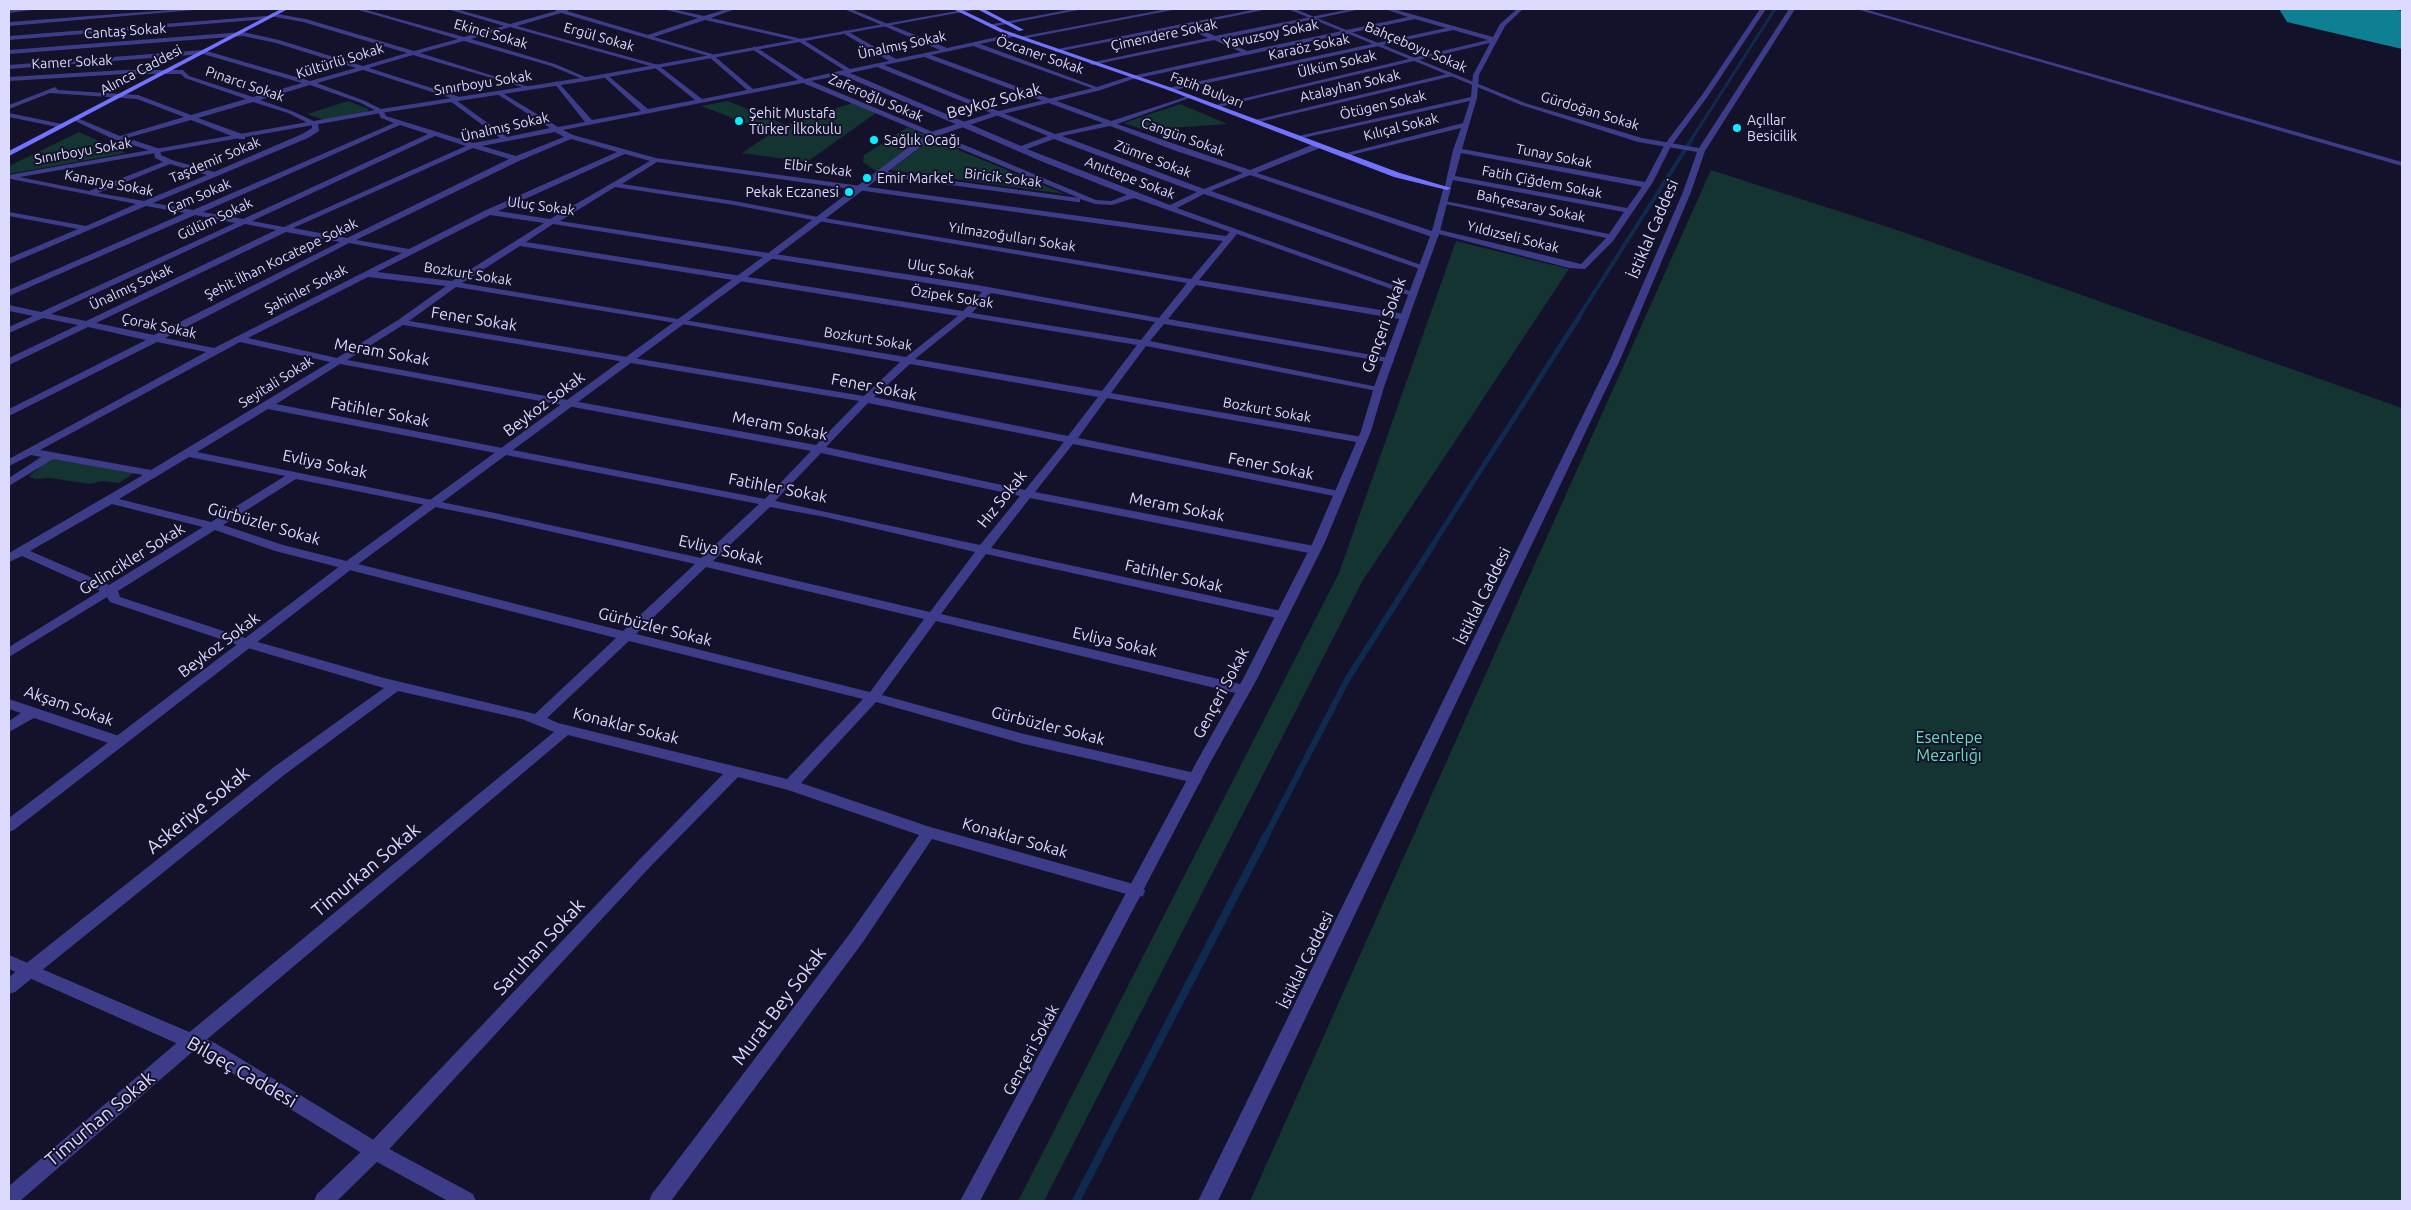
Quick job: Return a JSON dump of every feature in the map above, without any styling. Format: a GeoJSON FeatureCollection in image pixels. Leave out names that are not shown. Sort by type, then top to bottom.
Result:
{"type":"FeatureCollection","features":[{"type":"Feature","properties":{"kind":"main road","name":"Alınca Caddesi"},"geometry":{"type":"LineString","coordinates":[[10,152],[285,9]]}},
{"type":"Feature","properties":{"kind":"main road"},"geometry":{"type":"LineString","coordinates":[[980,9],[1036,35],[1184,86],[1309,135],[1448,183]]}},
{"type":"Feature","properties":{"kind":"main road","name":"Fatih Bulvarı"},"geometry":{"type":"LineString","coordinates":[[958,10],[1018,36],[1190,96],[1397,175],[1448,183]]}},
{"type":"Feature","properties":{"kind":"street"},"geometry":{"type":"LineString","coordinates":[[9,10],[36,9]]}},
{"type":"Feature","properties":{"kind":"street"},"geometry":{"type":"LineString","coordinates":[[125,72],[205,9]]}},
{"type":"Feature","properties":{"kind":"street"},"geometry":{"type":"LineString","coordinates":[[9,24],[205,9]]}},
{"type":"Feature","properties":{"kind":"street","name":"Ekinci Sokak"},"geometry":{"type":"LineString","coordinates":[[358,9],[553,65],[587,79]]}},
{"type":"Feature","properties":{"kind":"street","name":"Ergül Sokak"},"geometry":{"type":"LineString","coordinates":[[450,9],[656,66],[702,102]]}},
{"type":"Feature","properties":{"kind":"street"},"geometry":{"type":"LineString","coordinates":[[550,9],[564,10],[710,55],[753,92]]}},
{"type":"Feature","properties":{"kind":"street"},"geometry":{"type":"LineString","coordinates":[[666,9],[800,40]]}},
{"type":"Feature","properties":{"kind":"street"},"geometry":{"type":"LineString","coordinates":[[647,37],[732,9]]}},
{"type":"Feature","properties":{"kind":"street"},"geometry":{"type":"LineString","coordinates":[[847,9],[946,50]]}},
{"type":"Feature","properties":{"kind":"street","name":"Sınırboyu Sokak"},"geometry":{"type":"LineString","coordinates":[[10,177],[381,111],[606,76],[958,10],[976,9]]}},
{"type":"Feature","properties":{"kind":"street"},"geometry":{"type":"LineString","coordinates":[[991,25],[1081,9]]}},
{"type":"Feature","properties":{"kind":"street","name":"Ünalmış Sokak"},"geometry":{"type":"LineString","coordinates":[[9,362],[285,229],[472,146],[504,138],[591,124],[753,92],[973,44],[1018,36],[1036,35],[1155,10],[1175,9]]}},
{"type":"Feature","properties":{"kind":"street"},"geometry":{"type":"LineString","coordinates":[[1056,50],[1265,9]]}},
{"type":"Feature","properties":{"kind":"street","name":"Bahçeboyu Sokak"},"geometry":{"type":"LineString","coordinates":[[1291,9],[1475,85]]}},
{"type":"Feature","properties":{"kind":"street","name":"Çimendere Sokak"},"geometry":{"type":"LineString","coordinates":[[1092,63],[1358,9]]}},
{"type":"Feature","properties":{"kind":"street"},"geometry":{"type":"LineString","coordinates":[[1388,9],[1494,40]]}},
{"type":"Feature","properties":{"kind":"street","name":"Gençeri Sokak"},"geometry":{"type":"LineString","coordinates":[[970,1201],[1137,891],[1195,778],[1244,690],[1314,550],[1362,440],[1378,390],[1436,233],[1464,125],[1474,98],[1476,75],[1502,25],[1520,9]]}},
{"type":"Feature","properties":{"kind":"street"},"geometry":{"type":"LineString","coordinates":[[1611,237],[1763,9]]}},
{"type":"Feature","properties":{"kind":"street","name":"İstiklal Caddesi"},"geometry":{"type":"LineString","coordinates":[[1208,1201],[1615,360],[1687,192],[1698,151],[1792,9]]}},
{"type":"Feature","properties":{"kind":"street"},"geometry":{"type":"LineString","coordinates":[[1859,9],[2402,164]]}},
{"type":"Feature","properties":{"kind":"street","name":"Kültürlü Sokak"},"geometry":{"type":"LineString","coordinates":[[120,138],[564,10]]}},
{"type":"Feature","properties":{"kind":"street"},"geometry":{"type":"LineString","coordinates":[[1155,10],[1167,16]]}},
{"type":"Feature","properties":{"kind":"street"},"geometry":{"type":"LineString","coordinates":[[9,38],[269,17],[304,20],[415,52],[527,88]]}},
{"type":"Feature","properties":{"kind":"street","name":"Yavuzsoy Sokak"},"geometry":{"type":"LineString","coordinates":[[1134,77],[1345,30],[1415,17]]}},
{"type":"Feature","properties":{"kind":"street"},"geometry":{"type":"LineString","coordinates":[[1176,20],[1245,52]]}},
{"type":"Feature","properties":{"kind":"street","name":"Karaöz Sokak"},"geometry":{"type":"LineString","coordinates":[[1170,89],[1452,28]]}},
{"type":"Feature","properties":{"kind":"street"},"geometry":{"type":"LineString","coordinates":[[63,48],[81,32]]}},
{"type":"Feature","properties":{"kind":"street"},"geometry":{"type":"LineString","coordinates":[[845,32],[896,62]]}},
{"type":"Feature","properties":{"kind":"street","name":"Cantaş Sokak"},"geometry":{"type":"LineString","coordinates":[[9,52],[239,34],[277,41],[460,99]]}},
{"type":"Feature","properties":{"kind":"street","name":"Anıttepe Sokak"},"geometry":{"type":"LineString","coordinates":[[800,40],[845,71],[1046,160],[1170,208],[1231,235],[1414,294]]}},
{"type":"Feature","properties":{"kind":"street","name":"Ülküm Sokak"},"geometry":{"type":"LineString","coordinates":[[1215,106],[1494,40]]}},
{"type":"Feature","properties":{"kind":"street","name":"Özcaner Sokak"},"geometry":{"type":"LineString","coordinates":[[973,44],[1099,88]]}},
{"type":"Feature","properties":{"kind":"street","name":"Zaferoğlu Sokak"},"geometry":{"type":"LineString","coordinates":[[754,48],[804,81],[932,136],[1095,202],[1112,203],[1134,195]]}},
{"type":"Feature","properties":{"kind":"street"},"geometry":{"type":"LineString","coordinates":[[9,67],[203,52],[310,83],[363,102],[381,111],[383,117],[400,124],[516,159]]}},
{"type":"Feature","properties":{"kind":"street","name":"Cangün Sokak"},"geometry":{"type":"LineString","coordinates":[[925,55],[1048,102],[1249,174],[1436,233]]}},
{"type":"Feature","properties":{"kind":"street","name":"Zümre Sokak"},"geometry":{"type":"LineString","coordinates":[[877,65],[1054,136],[1423,268]]}},
{"type":"Feature","properties":{"kind":"street","name":"Kamer Sokak"},"geometry":{"type":"LineString","coordinates":[[9,79],[167,70]]}},
{"type":"Feature","properties":{"kind":"street","name":"Pınarcı Sokak"},"geometry":{"type":"LineString","coordinates":[[167,70],[183,72],[187,77],[250,100],[290,112],[316,124]]}},
{"type":"Feature","properties":{"kind":"street"},"geometry":{"type":"LineString","coordinates":[[9,107],[95,75]]}},
{"type":"Feature","properties":{"kind":"street","name":"Atalayhan Sokak"},"geometry":{"type":"LineString","coordinates":[[1254,121],[1450,75]]}},
{"type":"Feature","properties":{"kind":"street"},"geometry":{"type":"LineString","coordinates":[[606,76],[647,112]]}},
{"type":"Feature","properties":{"kind":"street","name":"Beykoz Sokak"},"geometry":{"type":"LineString","coordinates":[[9,826],[117,741],[349,565],[771,256],[861,186],[932,136],[998,113],[1048,102],[1134,77]]}},
{"type":"Feature","properties":{"kind":"street"},"geometry":{"type":"LineString","coordinates":[[557,83],[591,124]]}},
{"type":"Feature","properties":{"kind":"street","name":"Gürdoğan Sokak"},"geometry":{"type":"LineString","coordinates":[[1475,85],[1580,122],[1641,140],[1698,151]]}},
{"type":"Feature","properties":{"kind":"street"},"geometry":{"type":"LineString","coordinates":[[49,91],[138,96],[189,118],[242,137]]}},
{"type":"Feature","properties":{"kind":"street","name":"Elbir Sokak"},"geometry":{"type":"LineString","coordinates":[[499,93],[570,137],[656,160],[1231,235]]}},
{"type":"Feature","properties":{"kind":"street"},"geometry":{"type":"LineString","coordinates":[[1021,149],[1054,136],[1110,124],[1190,96]]}},
{"type":"Feature","properties":{"kind":"street","name":"Ötügen Sokak"},"geometry":{"type":"LineString","coordinates":[[1298,137],[1474,98]]}},
{"type":"Feature","properties":{"kind":"street"},"geometry":{"type":"LineString","coordinates":[[452,100],[504,138]]}},
{"type":"Feature","properties":{"kind":"street"},"geometry":{"type":"LineString","coordinates":[[9,115],[62,126]]}},
{"type":"Feature","properties":{"kind":"street"},"geometry":{"type":"LineString","coordinates":[[76,119],[120,138],[157,151],[158,156],[169,162],[214,174]]}},
{"type":"Feature","properties":{"kind":"street","name":"Taşdemir Sokak"},"geometry":{"type":"LineString","coordinates":[[9,261],[305,136],[316,129],[316,124]]}},
{"type":"Feature","properties":{"kind":"street","name":"Çam Sokak"},"geometry":{"type":"LineString","coordinates":[[9,293],[400,124]]}},
{"type":"Feature","properties":{"kind":"street","name":"Kılıçal Sokak"},"geometry":{"type":"LineString","coordinates":[[1343,155],[1464,125]]}},
{"type":"Feature","properties":{"kind":"street","name":"Gülüm Sokak"},"geometry":{"type":"LineString","coordinates":[[9,330],[434,134]]}},
{"type":"Feature","properties":{"kind":"street","name":"Şehit İlhan Kocatepe Sokak"},"geometry":{"type":"LineString","coordinates":[[9,413],[349,241],[516,159],[570,137]]}},
{"type":"Feature","properties":{"kind":"street"},"geometry":{"type":"LineString","coordinates":[[1170,208],[1205,191],[1317,146]]}},
{"type":"Feature","properties":{"kind":"street","name":"Tunay Sokak"},"geometry":{"type":"LineString","coordinates":[[1457,150],[1646,186]]}},
{"type":"Feature","properties":{"kind":"street","name":"Şahinler Sokak"},"geometry":{"type":"LineString","coordinates":[[9,463],[215,351],[410,252],[489,212],[623,152]]}},
{"type":"Feature","properties":{"kind":"street","name":"Seyitali Sokak"},"geometry":{"type":"LineString","coordinates":[[9,558],[153,474],[338,361],[401,322],[454,284],[553,221],[656,160]]}},
{"type":"Feature","properties":{"kind":"street"},"geometry":{"type":"LineString","coordinates":[[1037,164],[1046,160]]}},
{"type":"Feature","properties":{"kind":"street"},"geometry":{"type":"LineString","coordinates":[[90,193],[169,162]]}},
{"type":"Feature","properties":{"kind":"street"},"geometry":{"type":"LineString","coordinates":[[1019,171],[1028,168]]}},
{"type":"Feature","properties":{"kind":"street","name":"Biricik Sokak"},"geometry":{"type":"LineString","coordinates":[[879,173],[1095,202]]}},
{"type":"Feature","properties":{"kind":"street","name":"Kanarya Sokak"},"geometry":{"type":"LineString","coordinates":[[10,177],[144,204],[410,252]]}},
{"type":"Feature","properties":{"kind":"street","name":"Fatih Çiğdem Sokak"},"geometry":{"type":"LineString","coordinates":[[1448,183],[1547,194],[1628,211]]}},
{"type":"Feature","properties":{"kind":"street","name":"Yılmazoğulları Sokak"},"geometry":{"type":"LineString","coordinates":[[615,185],[734,203],[818,219],[1405,317]]}},
{"type":"Feature","properties":{"kind":"street","name":"Bahçesaray Sokak"},"geometry":{"type":"LineString","coordinates":[[1445,203],[1611,237]]}},
{"type":"Feature","properties":{"kind":"street","name":"Uluç Sokak"},"geometry":{"type":"LineString","coordinates":[[489,212],[989,290],[1389,361]]}},
{"type":"Feature","properties":{"kind":"street"},"geometry":{"type":"LineString","coordinates":[[9,214],[86,228]]}},
{"type":"Feature","properties":{"kind":"street","name":"Yıldızseli Sokak"},"geometry":{"type":"LineString","coordinates":[[1436,233],[1582,267],[1611,237]]}},
{"type":"Feature","properties":{"kind":"street","name":"Hız Sokak"},"geometry":{"type":"LineString","coordinates":[[790,785],[873,697],[982,550],[1071,440],[1144,343],[1231,235]]}},
{"type":"Feature","properties":{"kind":"street","name":"Özipek Sokak"},"geometry":{"type":"LineString","coordinates":[[519,243],[1144,343],[1378,390]]}},
{"type":"Feature","properties":{"kind":"street"},"geometry":{"type":"LineString","coordinates":[[9,255],[19,257]]}},
{"type":"Feature","properties":{"kind":"street","name":"Bozkurt Sokak"},"geometry":{"type":"LineString","coordinates":[[368,274],[454,284],[682,321],[1105,394],[1258,424],[1362,440]]}},
{"type":"Feature","properties":{"kind":"street"},"geometry":{"type":"LineString","coordinates":[[537,720],[767,503],[866,400],[908,360],[966,314],[989,290]]}},
{"type":"Feature","properties":{"kind":"street","name":"Çorak Sokak"},"geometry":{"type":"LineString","coordinates":[[9,308],[151,340],[215,351]]}},
{"type":"Feature","properties":{"kind":"street","name":"Fener Sokak"},"geometry":{"type":"LineString","coordinates":[[401,322],[866,400],[1339,494]]}},
{"type":"Feature","properties":{"kind":"street","name":"Meram Sokak"},"geometry":{"type":"LineString","coordinates":[[238,340],[338,361],[572,402],[818,449],[1027,494],[1314,550]]}},
{"type":"Feature","properties":{"kind":"street","name":"Fatihler Sokak"},"geometry":{"type":"LineString","coordinates":[[266,405],[767,503],[1281,615]]}},
{"type":"Feature","properties":{"kind":"street"},"geometry":{"type":"LineString","coordinates":[[31,452],[153,474]]}},
{"type":"Feature","properties":{"kind":"street","name":"Evliya Sokak"},"geometry":{"type":"LineString","coordinates":[[188,453],[296,474],[705,563],[933,615],[1244,690]]}},
{"type":"Feature","properties":{"kind":"street"},"geometry":{"type":"LineString","coordinates":[[9,483],[50,456]]}},
{"type":"Feature","properties":{"kind":"street"},"geometry":{"type":"LineString","coordinates":[[9,473],[21,475]]}},
{"type":"Feature","properties":{"kind":"street","name":"Gelincikler Sokak"},"geometry":{"type":"LineString","coordinates":[[9,652],[112,591],[296,474]]}},
{"type":"Feature","properties":{"kind":"street","name":"Gürbüzler Sokak"},"geometry":{"type":"LineString","coordinates":[[109,500],[215,526],[279,548],[439,590],[873,697],[1024,738],[1195,778]]}},
{"type":"Feature","properties":{"kind":"street"},"geometry":{"type":"LineString","coordinates":[[21,551],[112,591]]}},
{"type":"Feature","properties":{"kind":"street","name":"Konaklar Sokak"},"geometry":{"type":"LineString","coordinates":[[112,591],[114,599],[246,643],[396,686],[790,785],[929,832],[1137,891]]}},
{"type":"Feature","properties":{"kind":"street","name":"Askeriye Sokak"},"geometry":{"type":"LineString","coordinates":[[9,987],[279,771],[396,686]]}},
{"type":"Feature","properties":{"kind":"street","name":"Akşam Sokak"},"geometry":{"type":"LineString","coordinates":[[9,704],[30,713],[117,741]]}},
{"type":"Feature","properties":{"kind":"street"},"geometry":{"type":"LineString","coordinates":[[9,727],[30,713]]}},
{"type":"Feature","properties":{"kind":"street","name":"Timurkan Sokak"},"geometry":{"type":"LineString","coordinates":[[192,1041],[566,729]]}},
{"type":"Feature","properties":{"kind":"street","name":"Saruhan Sokak"},"geometry":{"type":"LineString","coordinates":[[324,1201],[375,1151],[644,864],[734,772]]}},
{"type":"Feature","properties":{"kind":"street","name":"Murat Bey Sokak"},"geometry":{"type":"LineString","coordinates":[[659,1201],[857,937],[929,832]]}},
{"type":"Feature","properties":{"kind":"street","name":"Bilgeç Caddesi"},"geometry":{"type":"LineString","coordinates":[[9,962],[192,1041],[375,1151],[466,1201]]}},
{"type":"Feature","properties":{"kind":"street","name":"Timurhan Sokak"},"geometry":{"type":"LineString","coordinates":[[9,1198],[192,1041]]}},
{"type":"Feature","properties":{"kind":"green space"},"geometry":{"type":"Polygon","coordinates":[[[348,101],[369,109],[367,112],[324,120],[307,114],[348,101]]]}},
{"type":"Feature","properties":{"kind":"green space"},"geometry":{"type":"Polygon","coordinates":[[[728,101],[786,125],[852,103],[876,113],[807,162],[742,153],[772,133],[701,106],[728,101]]]}},
{"type":"Feature","properties":{"kind":"green space"},"geometry":{"type":"Polygon","coordinates":[[[1180,104],[1228,124],[1170,128],[1150,132],[1124,123],[1180,104]]]}},
{"type":"Feature","properties":{"kind":"green space"},"geometry":{"type":"Polygon","coordinates":[[[908,127],[929,137],[879,173],[863,162],[864,155],[908,127]]]}},
{"type":"Feature","properties":{"kind":"green space"},"geometry":{"type":"Polygon","coordinates":[[[79,132],[126,153],[9,174],[9,166],[79,132]]]}},
{"type":"Feature","properties":{"kind":"green space"},"geometry":{"type":"Polygon","coordinates":[[[932,139],[1065,194],[890,170],[932,139]]]}},
{"type":"Feature","properties":{"kind":"green space","name":"Esentepe Mezarlığı"},"geometry":{"type":"Polygon","coordinates":[[[1711,170],[1903,232],[2402,408],[2402,1201],[1250,1201],[1711,170]]]}},
{"type":"Feature","properties":{"kind":"green space"},"geometry":{"type":"Polygon","coordinates":[[[1456,241],[1569,269],[1363,580],[1044,1201],[1018,1201],[1339,573],[1456,241]]]}},
{"type":"Feature","properties":{"kind":"green space"},"geometry":{"type":"Polygon","coordinates":[[[51,458],[134,473],[119,483],[102,481],[90,484],[50,478],[35,479],[29,476],[51,458]]]}},
{"type":"Feature","properties":{"kind":"waterway"},"geometry":{"type":"LineString","coordinates":[[1691,140],[1775,9]]}},
{"type":"Feature","properties":{"kind":"waterway"},"geometry":{"type":"LineString","coordinates":[[1578,318],[1692,139]]}},
{"type":"Feature","properties":{"kind":"waterway"},"geometry":{"type":"LineString","coordinates":[[1432,546],[1579,317]]}},
{"type":"Feature","properties":{"kind":"waterway"},"geometry":{"type":"LineString","coordinates":[[1265,838],[1348,678],[1433,545]]}},
{"type":"Feature","properties":{"kind":"waterway"},"geometry":{"type":"LineString","coordinates":[[1076,1201],[1266,836]]}},
{"type":"Feature","properties":{"kind":"runway"},"geometry":{"type":"LineString","coordinates":[[2309,9],[2402,30]]}},
{"type":"Feature","properties":{"kind":"place","name":"Şehit Mustafa Türker İlkokulu"},"geometry":{"type":"Point","coordinates":[739,121]}},
{"type":"Feature","properties":{"kind":"place","name":"Açıllar Besicilik"},"geometry":{"type":"Point","coordinates":[1737,128]}},
{"type":"Feature","properties":{"kind":"place","name":"Sağlık Ocağı"},"geometry":{"type":"Point","coordinates":[874,140]}},
{"type":"Feature","properties":{"kind":"place","name":"Emir Market"},"geometry":{"type":"Point","coordinates":[867,178]}},
{"type":"Feature","properties":{"kind":"place","name":"Pekak Eczanesi"},"geometry":{"type":"Point","coordinates":[849,192]}}]}
